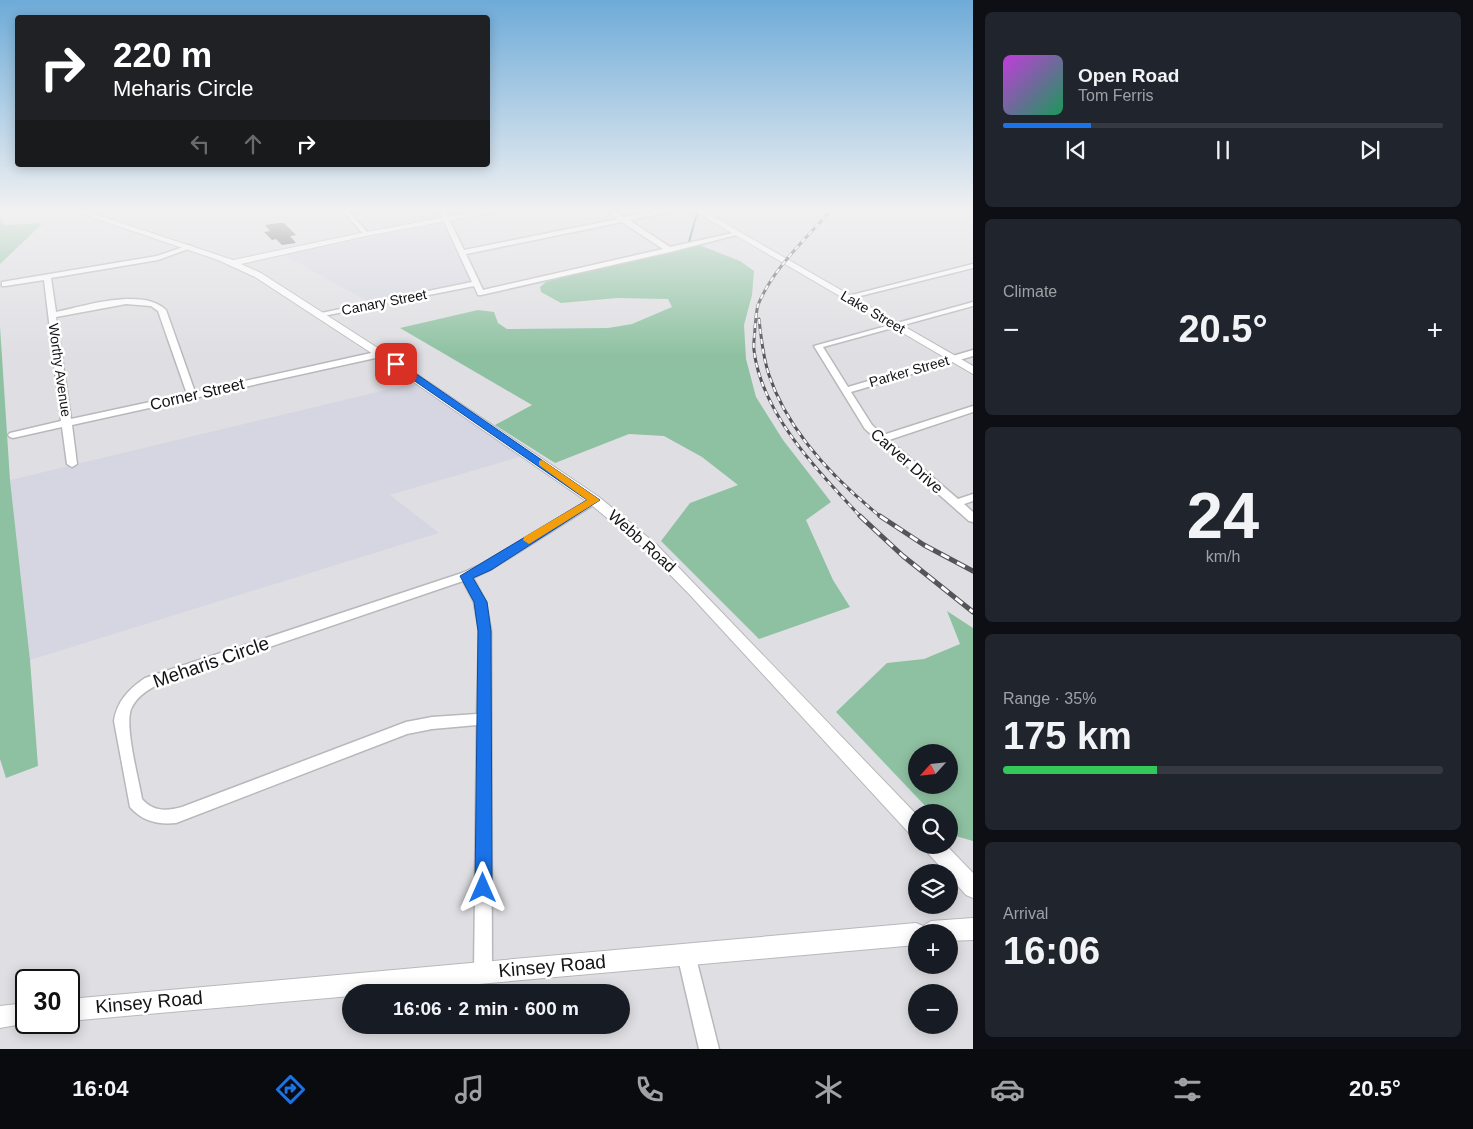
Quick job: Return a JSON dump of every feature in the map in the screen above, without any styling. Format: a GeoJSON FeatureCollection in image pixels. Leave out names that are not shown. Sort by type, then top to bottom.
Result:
{"type":"FeatureCollection","features":[{"type":"Feature","properties":{"kind":"street"},"geometry":{"type":"LineString","coordinates":[[5,284],[158,258]]}},
{"type":"Feature","properties":{"kind":"street","name":"Webb Road"},"geometry":{"type":"LineString","coordinates":[[220,258],[234,263],[272,283],[321,314],[594,500],[628,527],[690,585],[908,818]]}},
{"type":"Feature","properties":{"kind":"street"},"geometry":{"type":"LineString","coordinates":[[234,263],[257,258]]}},
{"type":"Feature","properties":{"kind":"street"},"geometry":{"type":"LineString","coordinates":[[464,258],[481,293],[635,258]]}},
{"type":"Feature","properties":{"kind":"street","name":"Lake Street"},"geometry":{"type":"LineString","coordinates":[[779,258],[973,371]]}},
{"type":"Feature","properties":{"kind":"street"},"geometry":{"type":"LineString","coordinates":[[848,297],[973,266]]}},
{"type":"Feature","properties":{"kind":"street","name":"Worthy Avenue"},"geometry":{"type":"LineString","coordinates":[[47,277],[72,464]]}},
{"type":"Feature","properties":{"kind":"street","name":"Canary Street"},"geometry":{"type":"LineString","coordinates":[[321,314],[476,283]]}},
{"type":"Feature","properties":{"kind":"street"},"geometry":{"type":"LineString","coordinates":[[52,315],[129,302],[144,302],[158,306],[162,310],[192,396]]}},
{"type":"Feature","properties":{"kind":"street"},"geometry":{"type":"LineString","coordinates":[[895,324],[973,304]]}},
{"type":"Feature","properties":{"kind":"street","name":"Carver Drive"},"geometry":{"type":"LineString","coordinates":[[895,324],[818,346],[868,427],[973,518]]}},
{"type":"Feature","properties":{"kind":"street","name":"Parker Street"},"geometry":{"type":"LineString","coordinates":[[846,390],[973,353]]}},
{"type":"Feature","properties":{"kind":"street","name":"Corner Street"},"geometry":{"type":"LineString","coordinates":[[13,435],[380,354]]}},
{"type":"Feature","properties":{"kind":"street"},"geometry":{"type":"LineString","coordinates":[[881,439],[973,409]]}},
{"type":"Feature","properties":{"kind":"street"},"geometry":{"type":"LineString","coordinates":[[956,503],[973,497]]}},
{"type":"Feature","properties":{"kind":"street","name":"Meharis Circle"},"geometry":{"type":"LineString","coordinates":[[484,719],[432,723],[406,728],[183,814],[166,817],[151,815],[135,802],[121,721],[123,709],[130,697],[142,686],[157,679],[466,576],[486,567],[594,500]]}},
{"type":"Feature","properties":{"kind":"street"},"geometry":{"type":"LineString","coordinates":[[466,576],[480,602],[483,615],[483,972]]}},
{"type":"Feature","properties":{"kind":"street"},"geometry":{"type":"LineString","coordinates":[[941,854],[973,888]]}},
{"type":"Feature","properties":{"kind":"street"},"geometry":{"type":"LineString","coordinates":[[958,930],[973,929]]}},
{"type":"Feature","properties":{"kind":"street","name":"Kinsey Road"},"geometry":{"type":"LineString","coordinates":[[80,1009],[908,935]]}},
{"type":"Feature","properties":{"kind":"street"},"geometry":{"type":"LineString","coordinates":[[686,954],[709,1049]]}},
{"type":"Feature","properties":{"kind":"street"},"geometry":{"type":"LineString","coordinates":[[0,1017],[15,1015]]}},
{"type":"Feature","properties":{"kind":"shaded area"},"geometry":{"type":"Polygon","coordinates":[[[289,258],[458,258],[470,282],[369,302],[289,258]]]}},
{"type":"Feature","properties":{"kind":"shaded area"},"geometry":{"type":"Polygon","coordinates":[[[415,383],[523,456],[390,495],[439,533],[30,660],[10,480],[415,383]]]}},
{"type":"Feature","properties":{"kind":"green space"},"geometry":{"type":"Polygon","coordinates":[[[0,258],[6,258],[0,264],[0,258]]]}},
{"type":"Feature","properties":{"kind":"green space"},"geometry":{"type":"Polygon","coordinates":[[[644,258],[732,258],[754,271],[752,295],[744,325],[746,359],[756,397],[783,440],[831,502],[806,520],[833,580],[850,607],[759,639],[661,541],[690,503],[738,485],[702,457],[664,436],[629,434],[555,463],[495,425],[532,405],[400,328],[478,310],[494,312],[498,323],[507,329],[608,328],[632,324],[672,307],[668,299],[617,298],[561,303],[541,292],[540,287],[546,282],[644,258]]]}},
{"type":"Feature","properties":{"kind":"green space"},"geometry":{"type":"Polygon","coordinates":[[[0,326],[10,480],[30,660],[38,766],[6,778],[0,759],[0,326]]]}},
{"type":"Feature","properties":{"kind":"green space"},"geometry":{"type":"Polygon","coordinates":[[[947,611],[973,628],[973,841],[958,837],[958,804],[923,804],[914,794],[958,794],[958,744],[908,744],[908,788],[836,712],[887,663],[924,659],[960,644],[947,611]]]}},
{"type":"Feature","properties":{"kind":"railway"},"geometry":{"type":"LineString","coordinates":[[788,258],[764,291],[758,305],[754,350],[759,373],[768,396],[794,441],[861,517]]}},
{"type":"Feature","properties":{"kind":"railway"},"geometry":{"type":"LineString","coordinates":[[759,319],[762,347],[769,375],[777,396],[788,416],[815,454],[830,471],[881,517]]}},
{"type":"Feature","properties":{"kind":"railway"},"geometry":{"type":"LineString","coordinates":[[880,516],[924,545],[973,571]]}},
{"type":"Feature","properties":{"kind":"railway"},"geometry":{"type":"LineString","coordinates":[[861,517],[903,556],[973,612]]}},
{"type":"Feature","properties":{"kind":"slow traffic"},"geometry":{"type":"LineString","coordinates":[[529,540],[594,500],[542,463]]}},
{"type":"Feature","properties":{"kind":"route"},"geometry":{"type":"LineString","coordinates":[[396,364],[543,463],[594,500],[486,567],[466,576],[480,602],[484,631],[483,888]]}}]}
